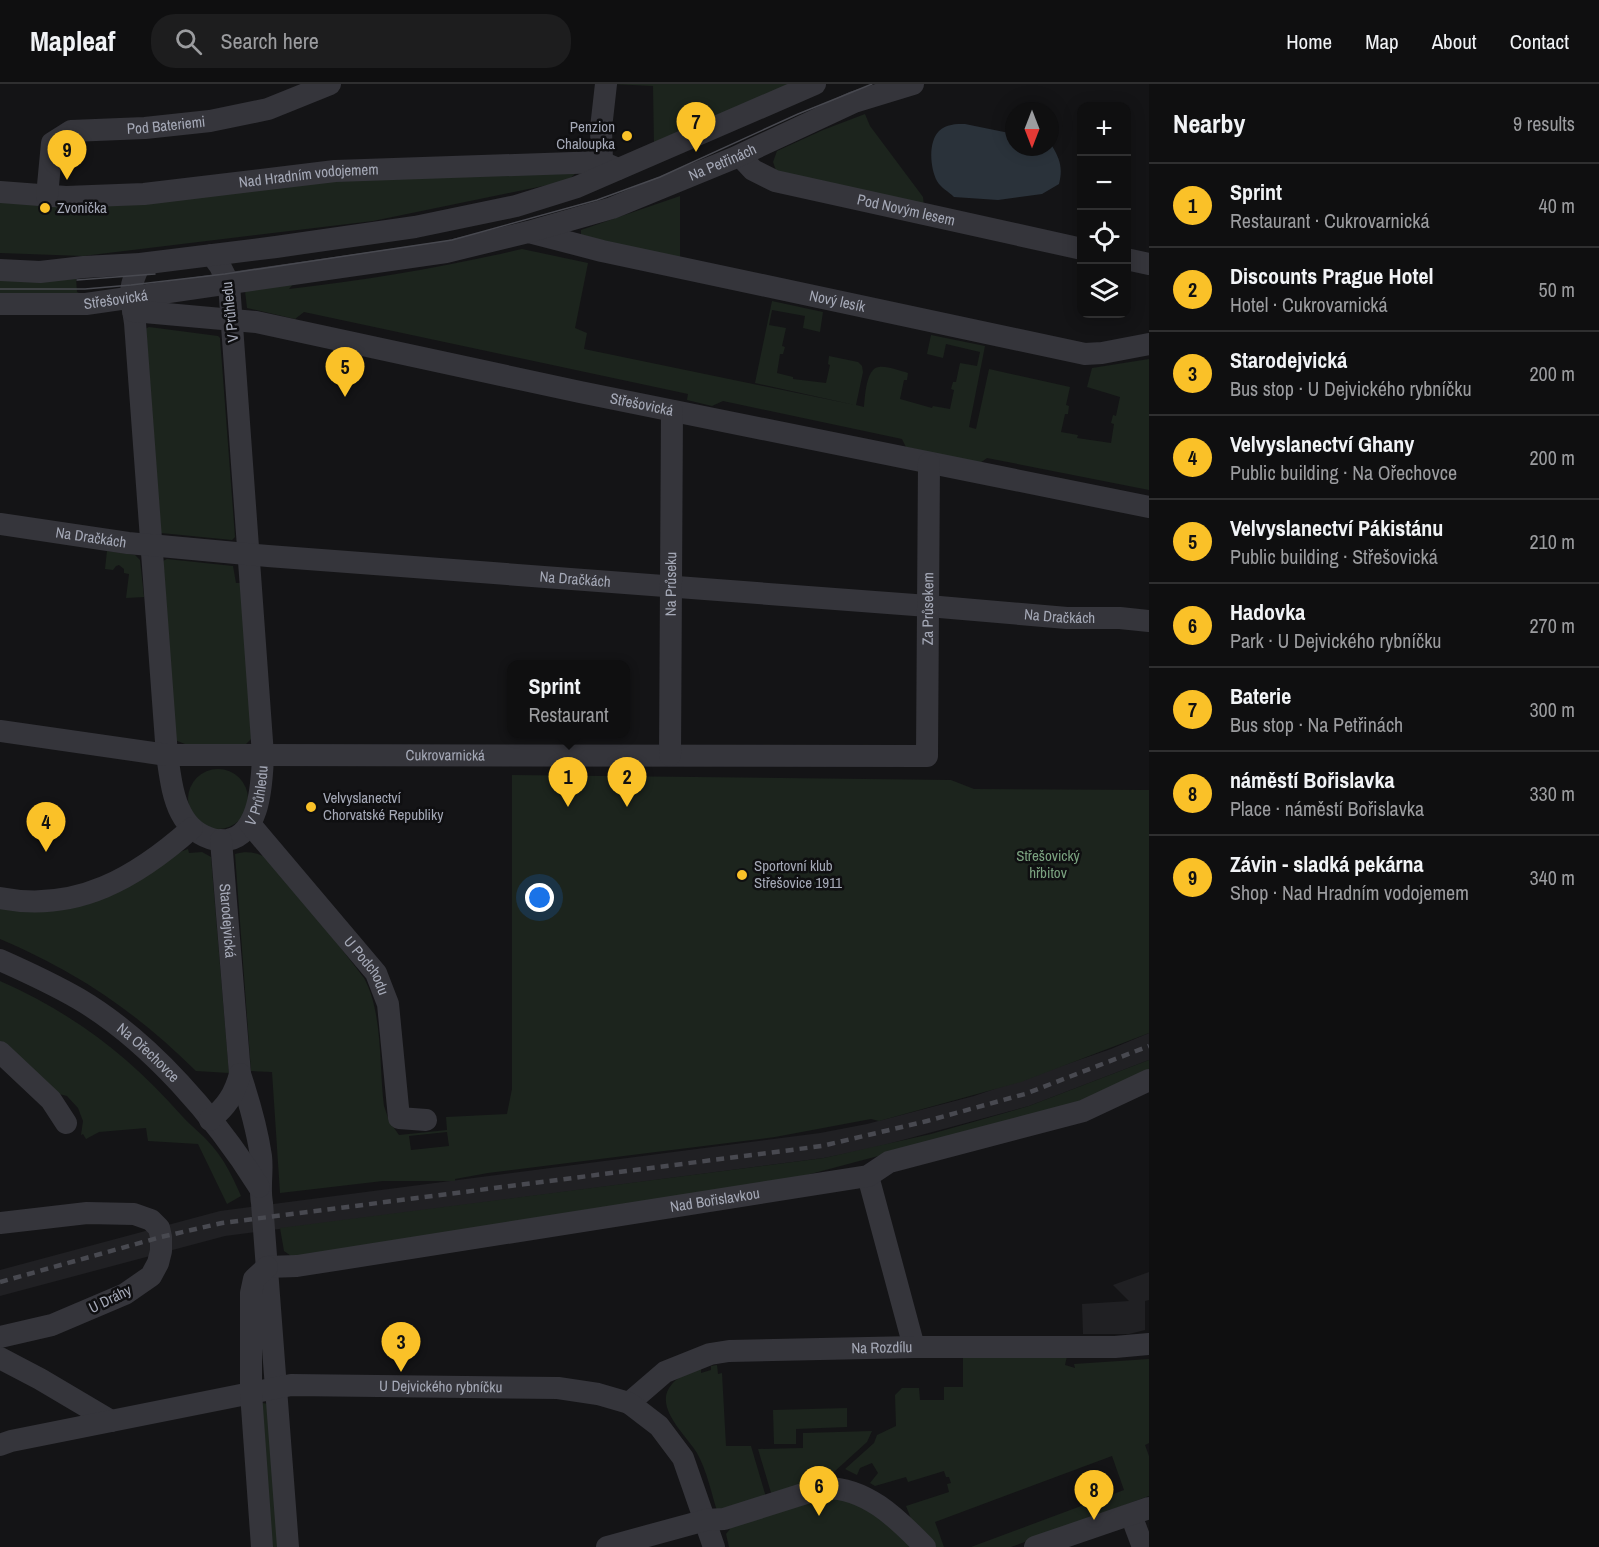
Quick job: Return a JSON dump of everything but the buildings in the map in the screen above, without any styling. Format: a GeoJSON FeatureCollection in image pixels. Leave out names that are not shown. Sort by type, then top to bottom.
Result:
{"type":"FeatureCollection","features":[{"type":"Feature","properties":{"kind":"street","name":"Pod Bateriemi"},"geometry":{"type":"LineString","coordinates":[[47,196],[52,144],[71,131],[145,128],[210,121],[268,109],[330,84]]}},
{"type":"Feature","properties":{"kind":"street"},"geometry":{"type":"LineString","coordinates":[[606,84],[601,128],[610,166]]}},
{"type":"Feature","properties":{"kind":"street"},"geometry":{"type":"LineString","coordinates":[[212,255],[415,227],[506,208],[577,187],[610,166],[815,84]]}},
{"type":"Feature","properties":{"kind":"street","name":"Na Petřinách"},"geometry":{"type":"LineString","coordinates":[[229,284],[446,252],[612,208],[740,156],[854,102],[913,84]]}},
{"type":"Feature","properties":{"kind":"street","name":"Pod Novým lesem"},"geometry":{"type":"LineString","coordinates":[[740,156],[753,170],[775,181],[1077,248]]}},
{"type":"Feature","properties":{"kind":"street","name":"Nad Hradním vodojemem"},"geometry":{"type":"LineString","coordinates":[[0,192],[66,197],[144,194],[335,171],[610,166]]}},
{"type":"Feature","properties":{"kind":"street"},"geometry":{"type":"LineString","coordinates":[[506,208],[528,232]]}},
{"type":"Feature","properties":{"kind":"street","name":"Nový lesík"},"geometry":{"type":"LineString","coordinates":[[528,232],[647,261],[1085,354],[1149,344]]}},
{"type":"Feature","properties":{"kind":"street","name":"Střešovická"},"geometry":{"type":"LineString","coordinates":[[0,270],[40,272],[140,264],[212,255]]}},
{"type":"Feature","properties":{"kind":"street","name":"V Průhledu"},"geometry":{"type":"LineString","coordinates":[[212,255],[229,284],[263,755],[261,790],[250,824],[242,834],[221,840]]}},
{"type":"Feature","properties":{"kind":"street"},"geometry":{"type":"LineString","coordinates":[[1131,260],[1149,264]]}},
{"type":"Feature","properties":{"kind":"street"},"geometry":{"type":"LineString","coordinates":[[140,264],[131,285],[167,755],[175,796],[181,813],[201,836],[221,840]]}},
{"type":"Feature","properties":{"kind":"street","name":"Střešovická"},"geometry":{"type":"LineString","coordinates":[[0,304],[132,303],[229,284]]}},
{"type":"Feature","properties":{"kind":"street","name":"Střešovická"},"geometry":{"type":"LineString","coordinates":[[132,303],[255,322],[672,411],[1149,507]]}},
{"type":"Feature","properties":{"kind":"street","name":"Na Průseku"},"geometry":{"type":"LineString","coordinates":[[670,755],[672,411]]}},
{"type":"Feature","properties":{"kind":"street","name":"Za Průsekem"},"geometry":{"type":"LineString","coordinates":[[927,756],[929,464]]}},
{"type":"Feature","properties":{"kind":"street","name":"Na Dračkách"},"geometry":{"type":"LineString","coordinates":[[0,524],[152,546],[249,555],[1067,618],[1120,618],[1149,621]]}},
{"type":"Feature","properties":{"kind":"street","name":"Cukrovarnická"},"geometry":{"type":"LineString","coordinates":[[0,731],[167,755],[927,756]]}},
{"type":"Feature","properties":{"kind":"street","name":"U Podchodu"},"geometry":{"type":"LineString","coordinates":[[250,824],[376,973],[388,1004],[399,1118],[426,1120]]}},
{"type":"Feature","properties":{"kind":"street"},"geometry":{"type":"LineString","coordinates":[[0,898],[48,902],[86,895],[116,883],[168,849],[192,828]]}},
{"type":"Feature","properties":{"kind":"street","name":"Starodejvická"},"geometry":{"type":"LineString","coordinates":[[221,840],[240,1074],[248,1097],[261,1155],[259,1187],[288,1547]]}},
{"type":"Feature","properties":{"kind":"street","name":"Na Ořechovce"},"geometry":{"type":"LineString","coordinates":[[0,960],[80,1000],[109,1020],[164,1067],[226,1137],[259,1187]]}},
{"type":"Feature","properties":{"kind":"street"},"geometry":{"type":"LineString","coordinates":[[0,1052],[51,1100],[66,1123]]}},
{"type":"Feature","properties":{"kind":"street","name":"Starodejvická"},"geometry":{"type":"LineString","coordinates":[[210,1120],[231,1099],[240,1074]]}},
{"type":"Feature","properties":{"kind":"street","name":"Nad Bořislavkou"},"geometry":{"type":"LineString","coordinates":[[267,1267],[297,1266],[868,1176],[889,1162],[1083,1111],[1149,1080]]}},
{"type":"Feature","properties":{"kind":"street"},"geometry":{"type":"LineString","coordinates":[[868,1176],[914,1347]]}},
{"type":"Feature","properties":{"kind":"street","name":"U Dráhy"},"geometry":{"type":"LineString","coordinates":[[0,1223],[87,1213],[134,1214],[151,1220],[159,1228],[161,1237],[158,1263],[151,1276],[125,1294],[52,1325],[0,1337]]}},
{"type":"Feature","properties":{"kind":"street"},"geometry":{"type":"LineString","coordinates":[[262,1547],[251,1393],[252,1286],[254,1279],[267,1267]]}},
{"type":"Feature","properties":{"kind":"street","name":"Na Rozdílu"},"geometry":{"type":"LineString","coordinates":[[629,1402],[665,1372],[710,1354],[729,1351],[914,1347],[1095,1347],[1149,1344]]}},
{"type":"Feature","properties":{"kind":"street"},"geometry":{"type":"LineString","coordinates":[[0,1358],[111,1421]]}},
{"type":"Feature","properties":{"kind":"street","name":"U Dejvického rybníčku"},"geometry":{"type":"LineString","coordinates":[[0,1445],[276,1387],[306,1385],[558,1388],[598,1394],[629,1402],[659,1426],[683,1458],[714,1547]]}},
{"type":"Feature","properties":{"kind":"street"},"geometry":{"type":"LineString","coordinates":[[607,1547],[706,1520],[724,1519],[822,1488],[838,1487],[870,1500],[896,1517],[925,1547]]}},
{"type":"Feature","properties":{"kind":"street"},"geometry":{"type":"LineString","coordinates":[[1035,1547],[1140,1511],[1143,1547]]}},
{"type":"Feature","properties":{"kind":"shaded area"},"geometry":{"type":"Polygon","coordinates":[[[965,124],[1005,132],[1005,156],[1057,156],[1061,173],[1059,184],[1042,194],[998,200],[954,197],[937,181],[932,162],[935,136],[939,131],[951,125],[965,124]]]}},
{"type":"Feature","properties":{"kind":"shaded area"},"geometry":{"type":"Polygon","coordinates":[[[1149,1033],[1149,1060],[1029,1106],[873,1148],[824,1158],[225,1236],[0,1296],[0,1270],[220,1211],[820,1133],[867,1124],[974,1096],[1111,1049],[1149,1033]]]}},
{"type":"Feature","properties":{"kind":"shaded area"},"geometry":{"type":"Polygon","coordinates":[[[1149,1272],[1149,1300],[1145,1301],[1145,1330],[1129,1334],[1083,1334],[1082,1304],[1129,1301],[1113,1285],[1149,1272]]]}},
{"type":"Feature","properties":{"kind":"green space"},"geometry":{"type":"Polygon","coordinates":[[[611,84],[800,84],[654,147],[653,86],[611,84]]]}},
{"type":"Feature","properties":{"kind":"green space"},"geometry":{"type":"Polygon","coordinates":[[[865,114],[870,126],[923,197],[924,207],[778,176],[773,162],[777,151],[865,114]]]}},
{"type":"Feature","properties":{"kind":"green space"},"geometry":{"type":"Polygon","coordinates":[[[576,173],[567,181],[373,221],[83,256],[0,253],[0,198],[342,180],[576,173]]]}},
{"type":"Feature","properties":{"kind":"green space"},"geometry":{"type":"Polygon","coordinates":[[[680,196],[680,259],[581,239],[581,230],[680,196]]]}},
{"type":"Feature","properties":{"kind":"green space"},"geometry":{"type":"Polygon","coordinates":[[[522,249],[588,263],[575,328],[587,333],[584,349],[855,405],[755,383],[772,301],[823,312],[820,332],[803,328],[805,316],[772,310],[769,325],[786,328],[782,346],[785,347],[783,354],[780,354],[777,373],[793,377],[793,379],[826,383],[830,365],[828,364],[829,356],[858,362],[863,372],[856,405],[864,407],[871,372],[879,367],[890,368],[908,373],[900,399],[932,408],[933,406],[950,409],[954,390],[951,389],[953,382],[956,382],[960,363],[977,366],[980,352],[946,344],[943,358],[927,354],[931,335],[985,346],[969,427],[976,429],[989,369],[1070,387],[1066,405],[1069,406],[1068,414],[1065,414],[1061,432],[1078,435],[1077,438],[1111,443],[1114,424],[1111,423],[1113,415],[1116,416],[1120,397],[1087,387],[1092,368],[1149,359],[1149,490],[987,458],[980,463],[906,447],[902,439],[723,401],[712,406],[687,400],[688,394],[304,312],[295,319],[247,308],[245,291],[294,283],[289,289],[377,277],[522,249]]]}},
{"type":"Feature","properties":{"kind":"green space"},"geometry":{"type":"Polygon","coordinates":[[[0,277],[76,278],[79,293],[0,294],[0,277]]]}},
{"type":"Feature","properties":{"kind":"green space"},"geometry":{"type":"Polygon","coordinates":[[[149,327],[220,338],[235,537],[232,540],[161,533],[145,329],[149,327]]]}},
{"type":"Feature","properties":{"kind":"green space"},"geometry":{"type":"Polygon","coordinates":[[[107,551],[135,555],[140,560],[144,597],[126,598],[129,574],[124,573],[124,569],[119,565],[113,570],[105,569],[107,551]]]}},
{"type":"Feature","properties":{"kind":"green space"},"geometry":{"type":"Polygon","coordinates":[[[167,559],[233,566],[236,583],[242,583],[252,738],[246,744],[185,744],[175,740],[163,561],[167,559]]]}},
{"type":"Feature","properties":{"kind":"green space"},"geometry":{"type":"Polygon","coordinates":[[[218,769],[239,778],[248,799],[239,820],[218,829],[197,820],[188,799],[197,778],[218,769]]]}},
{"type":"Feature","properties":{"kind":"green space","name":"Střešovický hřbitov"},"geometry":{"type":"Polygon","coordinates":[[[512,775],[951,780],[974,789],[1149,790],[1149,1033],[1021,1082],[879,1121],[871,1119],[775,1137],[488,1173],[455,1179],[455,1181],[383,1181],[280,1193],[272,1072],[251,1071],[235,854],[247,852],[258,854],[269,859],[278,867],[364,978],[370,992],[377,1023],[384,1106],[389,1121],[399,1135],[447,1130],[446,1117],[507,1114],[512,1089],[512,775]],[[447,1132],[409,1136],[411,1150],[449,1146],[447,1132]]]}},
{"type":"Feature","properties":{"kind":"green space"},"geometry":{"type":"Polygon","coordinates":[[[188,849],[189,853],[202,852],[211,857],[229,1073],[196,1071],[151,1030],[105,995],[29,952],[0,939],[0,902],[32,906],[188,849]]]}},
{"type":"Feature","properties":{"kind":"green space"},"geometry":{"type":"Polygon","coordinates":[[[0,981],[52,1007],[120,1055],[162,1094],[213,1147],[227,1167],[241,1196],[227,1204],[198,1144],[148,1141],[146,1128],[99,1132],[86,1139],[83,1134],[81,1135],[83,1121],[78,1108],[67,1096],[55,1093],[0,1044],[0,981]]]}},
{"type":"Feature","properties":{"kind":"green space"},"geometry":{"type":"Polygon","coordinates":[[[1149,1060],[1149,1072],[1079,1103],[799,1177],[294,1258],[284,1251],[280,1228],[824,1158],[931,1134],[1029,1106],[1149,1060]]]}},
{"type":"Feature","properties":{"kind":"green space"},"geometry":{"type":"Polygon","coordinates":[[[1067,1356],[1065,1365],[1075,1368],[1074,1364],[1149,1359],[1149,1443],[1145,1445],[1149,1456],[1149,1496],[1011,1547],[971,1547],[1124,1490],[1112,1456],[935,1522],[944,1547],[931,1547],[915,1529],[906,1506],[949,1492],[947,1484],[951,1483],[944,1471],[908,1482],[906,1477],[875,1486],[870,1483],[878,1473],[872,1463],[860,1468],[857,1475],[845,1469],[874,1443],[877,1435],[896,1426],[895,1395],[902,1388],[919,1388],[920,1400],[944,1400],[944,1387],[963,1387],[963,1358],[1067,1356]]]}},
{"type":"Feature","properties":{"kind":"green space"},"geometry":{"type":"Polygon","coordinates":[[[717,1365],[718,1374],[722,1373],[726,1446],[751,1446],[766,1497],[717,1511],[697,1453],[673,1420],[666,1402],[667,1393],[678,1379],[701,1368],[701,1373],[711,1370],[711,1366],[717,1365]]]}},
{"type":"Feature","properties":{"kind":"green space"},"geometry":{"type":"Polygon","coordinates":[[[262,1403],[269,1404],[280,1547],[270,1547],[262,1403]]]}},
{"type":"Feature","properties":{"kind":"green space"},"geometry":{"type":"Polygon","coordinates":[[[847,1408],[847,1427],[796,1429],[796,1444],[774,1444],[773,1410],[847,1408]]]}},
{"type":"Feature","properties":{"kind":"green space"},"geometry":{"type":"Polygon","coordinates":[[[872,1431],[867,1442],[824,1481],[772,1496],[758,1449],[803,1448],[803,1433],[872,1431]]]}},
{"type":"Feature","properties":{"kind":"green space"},"geometry":{"type":"Polygon","coordinates":[[[844,1493],[920,1547],[729,1547],[726,1534],[730,1529],[728,1522],[844,1493]]]}},
{"type":"Feature","properties":{"kind":"tram line"},"geometry":{"type":"LineString","coordinates":[[0,289],[85,289],[131,285],[225,274],[452,240],[597,200],[660,177],[798,114],[872,84]]}},
{"type":"Feature","properties":{"kind":"tram line"},"geometry":{"type":"LineString","coordinates":[[77,280],[155,274]]}},
{"type":"Feature","properties":{"kind":"railway"},"geometry":{"type":"LineString","coordinates":[[0,1282],[161,1237],[222,1223],[822,1146],[927,1121],[1025,1094],[1149,1046]]}},
{"type":"Feature","properties":{"kind":"place","name":"Penzion Chaloupka"},"geometry":{"type":"Point","coordinates":[627,136]}},
{"type":"Feature","properties":{"kind":"place","name":"Baterie"},"geometry":{"type":"Point","coordinates":[696,152]}},
{"type":"Feature","properties":{"kind":"place","name":"Závin - sladká pekárna"},"geometry":{"type":"Point","coordinates":[67,180]}},
{"type":"Feature","properties":{"kind":"place","name":"Zvonička"},"geometry":{"type":"Point","coordinates":[45,208]}},
{"type":"Feature","properties":{"kind":"place","name":"Velvyslanectví Pákistánu"},"geometry":{"type":"Point","coordinates":[345,397]}},
{"type":"Feature","properties":{"kind":"place","name":"Velvyslanectví Chorvatské Republiky"},"geometry":{"type":"Point","coordinates":[311,807]}},
{"type":"Feature","properties":{"kind":"place","name":"Sprint"},"geometry":{"type":"Point","coordinates":[568,807]}},
{"type":"Feature","properties":{"kind":"place","name":"Discounts Prague Hotel"},"geometry":{"type":"Point","coordinates":[627,807]}},
{"type":"Feature","properties":{"kind":"place","name":"Velvyslanectví Ghany"},"geometry":{"type":"Point","coordinates":[46,852]}},
{"type":"Feature","properties":{"kind":"place","name":"Sportovní klub Střešovice 1911"},"geometry":{"type":"Point","coordinates":[742,875]}},
{"type":"Feature","properties":{"kind":"place","name":"Starodejvická"},"geometry":{"type":"Point","coordinates":[401,1372]}},
{"type":"Feature","properties":{"kind":"place","name":"Hadovka"},"geometry":{"type":"Point","coordinates":[819,1516]}},
{"type":"Feature","properties":{"kind":"place","name":"náměstí Bořislavka"},"geometry":{"type":"Point","coordinates":[1094,1520]}}]}
